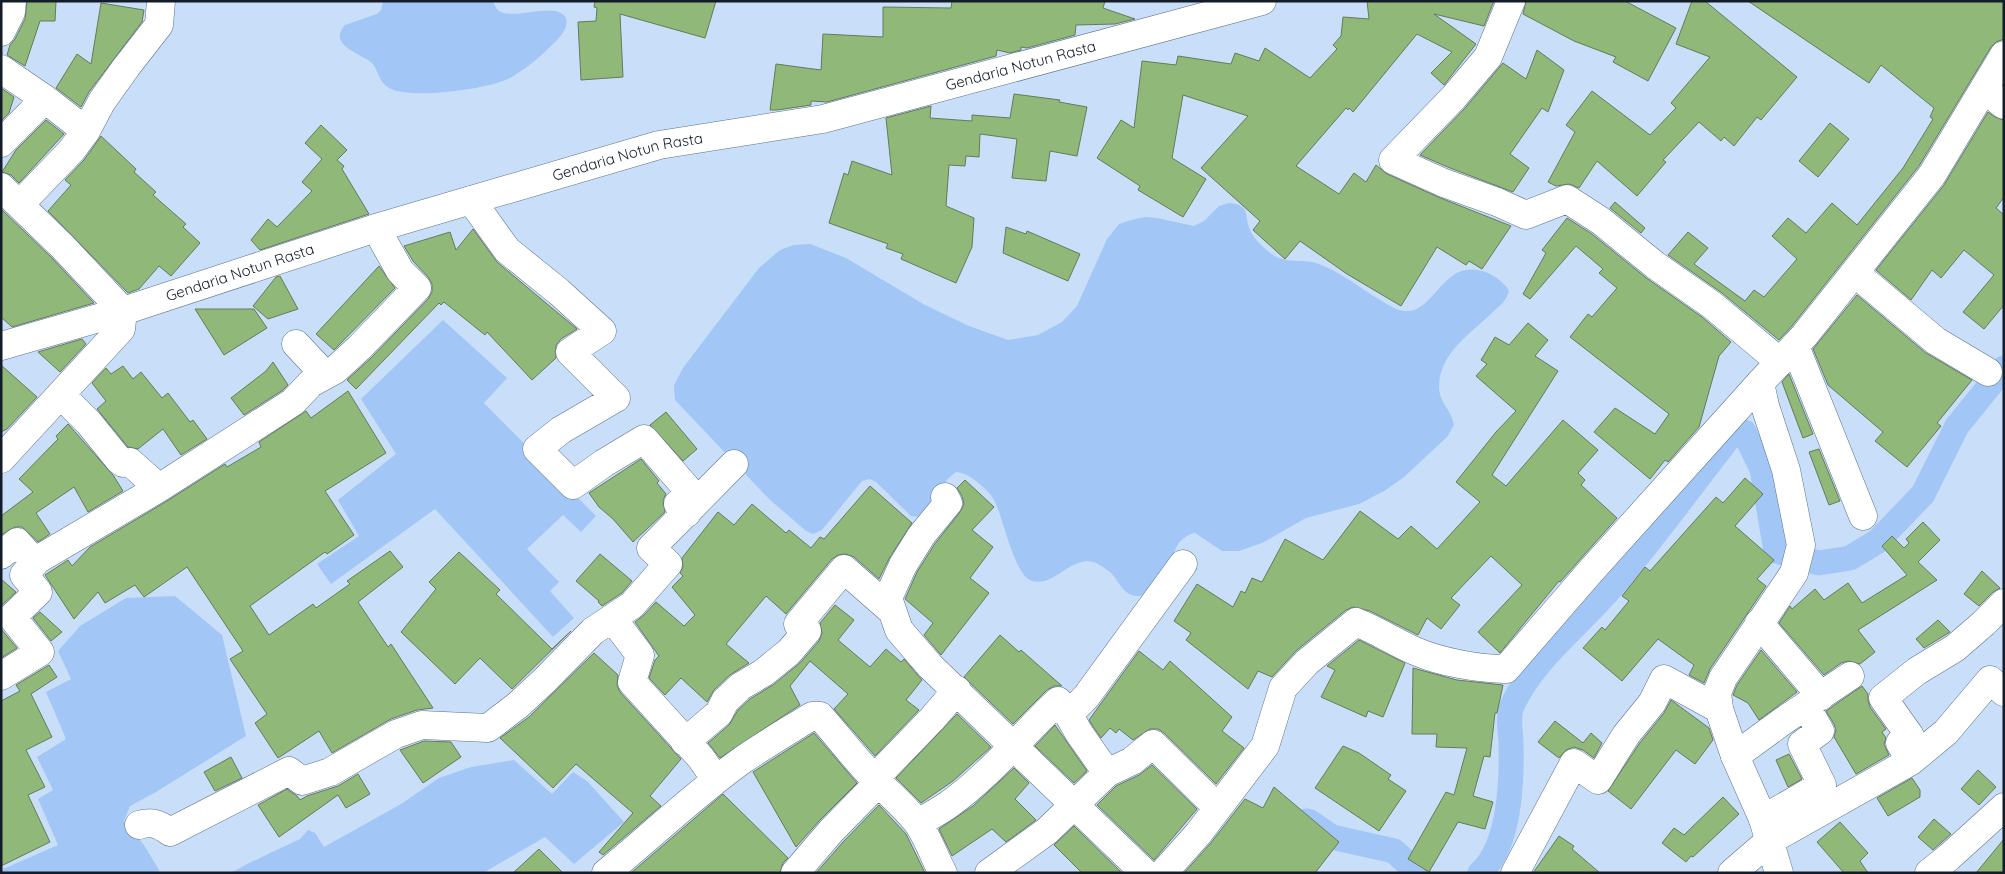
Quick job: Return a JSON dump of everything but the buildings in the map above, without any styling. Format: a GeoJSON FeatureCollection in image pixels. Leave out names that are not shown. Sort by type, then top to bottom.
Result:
{"type":"FeatureCollection","features":[{"type":"Feature","properties":{"kind":"street"},"geometry":{"type":"LineString","coordinates":[[1,32],[11,12],[12,1]]}},
{"type":"Feature","properties":{"kind":"street"},"geometry":{"type":"LineString","coordinates":[[1,459],[121,329],[123,311],[11,196],[71,151],[86,131],[117,80],[159,26],[161,1]]}},
{"type":"Feature","properties":{"kind":"street","name":"Gendaria Notun Rasta"},"geometry":{"type":"LineString","coordinates":[[4,341],[123,311],[376,228],[659,145],[823,119],[1262,1]]}},
{"type":"Feature","properties":{"kind":"street"},"geometry":{"type":"LineString","coordinates":[[1511,1],[1488,57],[1454,97],[1393,160],[1444,183],[1497,202],[1526,215],[1567,199],[1601,221],[1655,265],[1788,354],[1863,516]]}},
{"type":"Feature","properties":{"kind":"street"},"geometry":{"type":"LineString","coordinates":[[1163,873],[1198,834],[1265,746],[1283,688],[1307,662],[1356,622],[1416,651],[1462,664],[1489,669],[1506,669],[1589,573],[1788,354],[1855,272],[1994,98],[2004,55]]}},
{"type":"Feature","properties":{"kind":"street"},"geometry":{"type":"LineString","coordinates":[[1,69],[46,99],[86,131]]}},
{"type":"Feature","properties":{"kind":"street"},"geometry":{"type":"LineString","coordinates":[[1,143],[46,99]]}},
{"type":"Feature","properties":{"kind":"street"},"geometry":{"type":"LineString","coordinates":[[471,200],[507,250],[559,292],[602,331],[570,352],[616,398],[561,430],[537,449],[573,486],[604,463],[644,439],[690,492],[678,504],[687,513]]}},
{"type":"Feature","properties":{"kind":"street"},"geometry":{"type":"LineString","coordinates":[[2,676],[40,652],[12,617],[38,592],[24,575],[35,562],[159,488],[293,402],[311,383],[335,370],[359,348],[417,288],[400,271],[376,228]]}},
{"type":"Feature","properties":{"kind":"street"},"geometry":{"type":"LineString","coordinates":[[1855,272],[1936,341],[1988,372]]}},
{"type":"Feature","properties":{"kind":"street"},"geometry":{"type":"LineString","coordinates":[[296,344],[325,375]]}},
{"type":"Feature","properties":{"kind":"street"},"geometry":{"type":"LineString","coordinates":[[1760,383],[1765,406],[1786,470],[1800,545],[1794,573],[1723,678],[1717,693],[1719,710],[1735,756],[1766,830],[1779,873]]}},
{"type":"Feature","properties":{"kind":"street"},"geometry":{"type":"LineString","coordinates":[[61,396],[89,423],[119,460],[123,463],[130,462],[159,488]]}},
{"type":"Feature","properties":{"kind":"street"},"geometry":{"type":"LineString","coordinates":[[138,825],[148,822],[159,824],[170,832],[288,771],[302,781],[330,772],[396,734],[422,725],[488,728],[546,680],[592,631],[632,605],[668,564],[651,548],[734,464]]}},
{"type":"Feature","properties":{"kind":"street"},"geometry":{"type":"LineString","coordinates":[[945,497],[948,503],[921,536],[903,565],[888,598],[899,630],[930,666],[1145,873]]}},
{"type":"Feature","properties":{"kind":"street"},"geometry":{"type":"LineString","coordinates":[[1,555],[17,542],[35,562]]}},
{"type":"Feature","properties":{"kind":"street"},"geometry":{"type":"LineString","coordinates":[[1067,712],[1073,710],[1086,697],[1183,564]]}},
{"type":"Feature","properties":{"kind":"street"},"geometry":{"type":"LineString","coordinates":[[685,742],[719,713],[725,701],[741,686],[763,673],[789,652],[807,631],[798,624],[844,570],[892,611]]}},
{"type":"Feature","properties":{"kind":"street"},"geometry":{"type":"LineString","coordinates":[[1911,762],[1900,743],[1910,736],[1883,698],[1917,671],[1955,648],[2004,603]]}},
{"type":"Feature","properties":{"kind":"street"},"geometry":{"type":"LineString","coordinates":[[612,618],[640,655],[632,682],[701,758],[716,780]]}},
{"type":"Feature","properties":{"kind":"street"},"geometry":{"type":"LineString","coordinates":[[1732,873],[1766,830],[1822,785],[1802,744],[1820,731],[1813,701],[1759,623]]}},
{"type":"Feature","properties":{"kind":"street"},"geometry":{"type":"LineString","coordinates":[[1735,756],[1850,676]]}},
{"type":"Feature","properties":{"kind":"street"},"geometry":{"type":"LineString","coordinates":[[1515,873],[1574,763],[1598,780],[1626,735],[1652,704],[1664,679],[1719,710]]}},
{"type":"Feature","properties":{"kind":"street"},"geometry":{"type":"LineString","coordinates":[[1766,830],[1911,762],[1946,732],[1990,680],[2004,692]]}},
{"type":"Feature","properties":{"kind":"street"},"geometry":{"type":"LineString","coordinates":[[795,873],[957,690]]}},
{"type":"Feature","properties":{"kind":"street"},"geometry":{"type":"LineString","coordinates":[[918,823],[948,805],[1013,746],[1058,701],[1107,774]]}},
{"type":"Feature","properties":{"kind":"street"},"geometry":{"type":"LineString","coordinates":[[621,868],[716,780],[742,760],[812,716],[820,716],[876,781],[918,823],[931,844],[933,857],[943,873]]}},
{"type":"Feature","properties":{"kind":"street"},"geometry":{"type":"LineString","coordinates":[[989,873],[1023,850],[1076,805],[1107,774],[1132,761],[1153,744],[1218,808]]}},
{"type":"Feature","properties":{"kind":"street"},"geometry":{"type":"LineString","coordinates":[[1948,868],[2004,807]]}},
{"type":"Feature","properties":{"kind":"water"},"geometry":{"type":"Polygon","coordinates":[[[383,1],[493,1],[499,11],[506,13],[554,11],[561,13],[567,22],[561,35],[543,54],[508,79],[498,83],[448,92],[413,93],[399,91],[386,86],[373,64],[348,49],[340,39],[340,32],[345,25],[377,14],[381,10],[383,1]]]}},
{"type":"Feature","properties":{"kind":"water"},"geometry":{"type":"Polygon","coordinates":[[[1229,203],[1241,206],[1244,209],[1253,235],[1261,245],[1275,256],[1287,260],[1313,262],[1326,267],[1399,310],[1411,311],[1421,306],[1456,273],[1468,270],[1482,271],[1490,274],[1509,290],[1507,297],[1499,307],[1467,335],[1445,363],[1439,387],[1443,402],[1451,415],[1454,425],[1447,437],[1404,477],[1386,490],[1359,504],[1306,518],[1262,543],[1239,551],[1222,551],[1195,533],[1189,535],[1178,544],[1167,567],[1144,595],[1135,596],[1126,592],[1112,574],[1096,563],[1087,561],[1079,562],[1041,582],[1032,581],[1026,577],[1014,557],[992,497],[976,481],[959,472],[956,472],[945,482],[919,517],[911,516],[876,482],[870,479],[862,481],[822,530],[813,534],[806,531],[769,499],[675,400],[674,385],[683,368],[759,268],[780,250],[794,245],[810,244],[846,258],[925,305],[969,326],[1008,340],[1038,335],[1062,322],[1077,306],[1107,239],[1119,224],[1145,217],[1194,226],[1204,221],[1219,206],[1229,203]]]}},
{"type":"Feature","properties":{"kind":"water"},"geometry":{"type":"Polygon","coordinates":[[[443,320],[507,378],[484,403],[596,516],[581,532],[563,515],[527,549],[559,582],[550,591],[574,618],[553,637],[435,509],[331,584],[317,564],[359,536],[338,500],[396,454],[361,399],[443,320]]]}},
{"type":"Feature","properties":{"kind":"water"},"geometry":{"type":"Polygon","coordinates":[[[175,596],[222,635],[246,736],[130,806],[124,821],[144,845],[159,870],[158,873],[1,873],[1,870],[58,845],[38,799],[53,790],[37,757],[66,739],[46,692],[71,679],[58,651],[80,626],[126,598],[175,596]]]}},
{"type":"Feature","properties":{"kind":"water"},"geometry":{"type":"Polygon","coordinates":[[[514,760],[552,794],[573,772],[587,781],[624,822],[574,864],[545,837],[483,873],[231,873],[300,839],[308,830],[315,833],[324,847],[401,804],[439,778],[471,767],[514,760]]]}},
{"type":"Feature","properties":{"kind":"waterway"},"geometry":{"type":"LineString","coordinates":[[1480,873],[1498,847],[1503,830],[1510,794],[1510,715],[1512,706],[1521,689],[1544,658],[1627,569],[1735,430],[1744,432],[1762,469],[1776,551],[1819,563],[1850,558],[1878,541],[1923,494],[1957,426],[2004,368]]}},
{"type":"Feature","properties":{"kind":"waterway"},"geometry":{"type":"LineString","coordinates":[[1306,821],[1332,837],[1394,851],[1418,873]]}}]}
